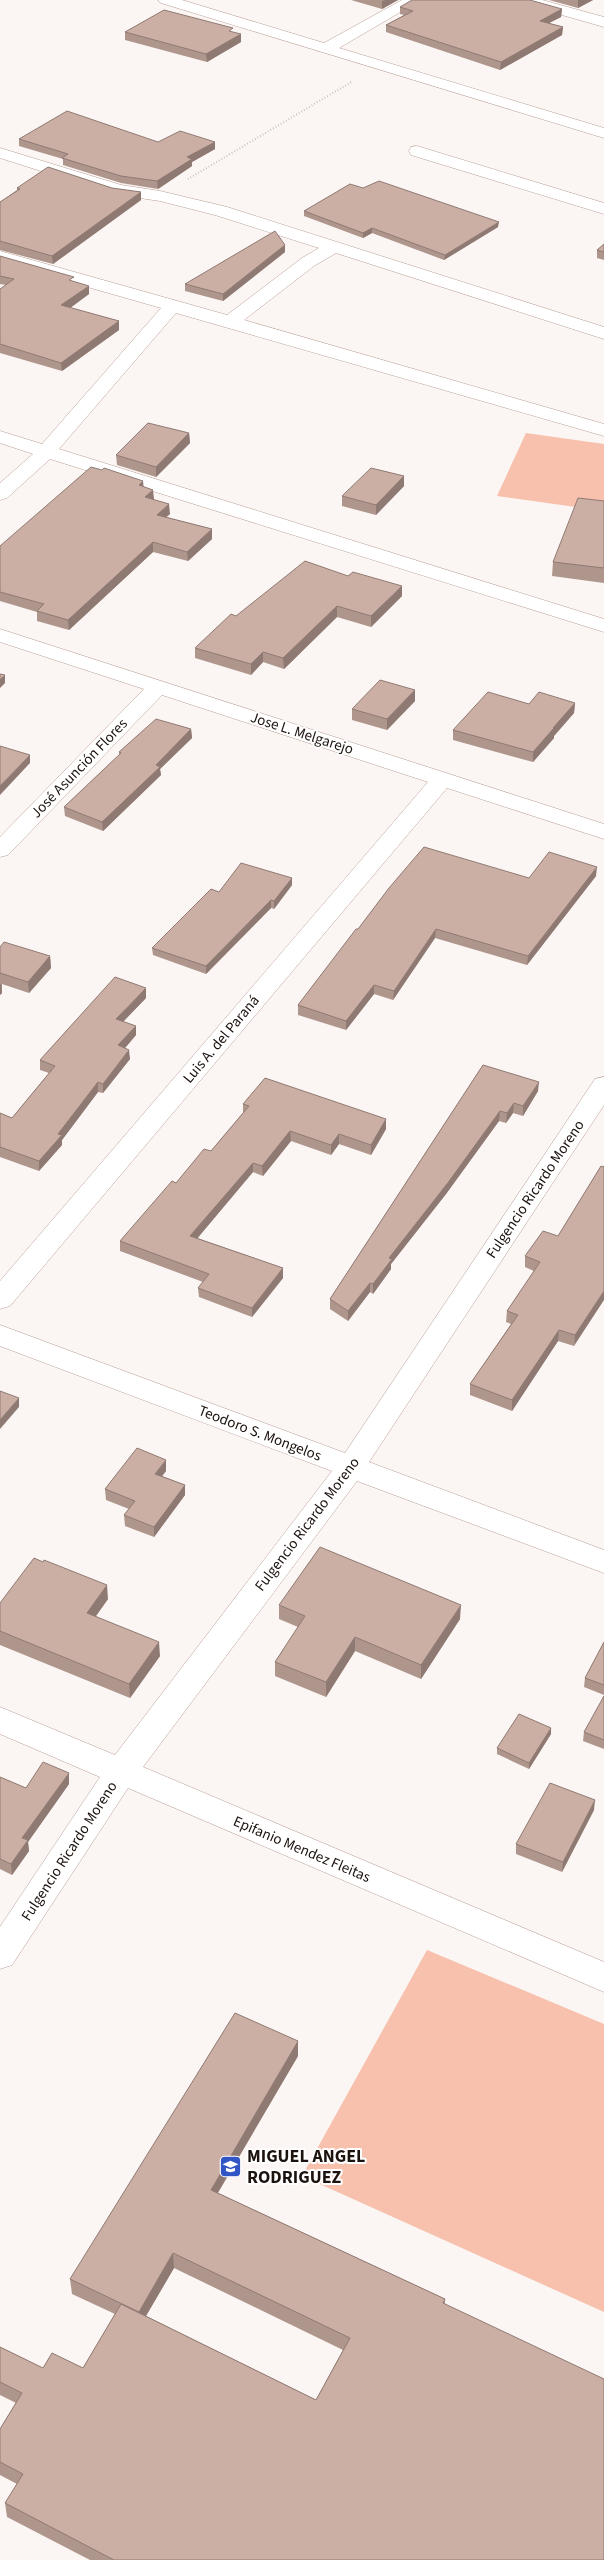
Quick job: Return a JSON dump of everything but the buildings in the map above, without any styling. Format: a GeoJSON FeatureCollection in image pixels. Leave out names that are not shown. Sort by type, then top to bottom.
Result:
{"type":"FeatureCollection","features":[{"type":"Feature","properties":{"kind":"street"},"geometry":{"type":"LineString","coordinates":[[166,0],[604,133]]}},
{"type":"Feature","properties":{"kind":"street"},"geometry":{"type":"LineString","coordinates":[[325,49],[413,0]]}},
{"type":"Feature","properties":{"kind":"street"},"geometry":{"type":"LineString","coordinates":[[525,0],[604,22]]}},
{"type":"Feature","properties":{"kind":"street"},"geometry":{"type":"LineString","coordinates":[[417,150],[604,209]]}},
{"type":"Feature","properties":{"kind":"street"},"geometry":{"type":"LineString","coordinates":[[0,153],[119,190],[160,196],[221,211],[604,333]]}},
{"type":"Feature","properties":{"kind":"street"},"geometry":{"type":"LineString","coordinates":[[231,321],[308,262],[334,247]]}},
{"type":"Feature","properties":{"kind":"street"},"geometry":{"type":"LineString","coordinates":[[0,256],[604,430]]}},
{"type":"Feature","properties":{"kind":"street"},"geometry":{"type":"LineString","coordinates":[[0,494],[46,452],[173,305]]}},
{"type":"Feature","properties":{"kind":"street"},"geometry":{"type":"LineString","coordinates":[[0,437],[604,626]]}},
{"type":"Feature","properties":{"kind":"street","name":"Jose L. Melgarejo"},"geometry":{"type":"LineString","coordinates":[[0,635],[604,832]]}},
{"type":"Feature","properties":{"kind":"street","name":"José Asunción Flores"},"geometry":{"type":"LineString","coordinates":[[0,850],[158,687]]}},
{"type":"Feature","properties":{"kind":"street","name":"Luis A. del Paraná"},"geometry":{"type":"LineString","coordinates":[[0,1299],[442,779]]}},
{"type":"Feature","properties":{"kind":"street","name":"Fulgencio Ricardo Moreno"},"geometry":{"type":"LineString","coordinates":[[0,1955],[121,1772],[351,1467],[604,1085]]}},
{"type":"Feature","properties":{"kind":"street","name":"Teodoro S. Mongelos"},"geometry":{"type":"LineString","coordinates":[[0,1335],[604,1562]]}},
{"type":"Feature","properties":{"kind":"street","name":"Epifanio Mendez Fleitas"},"geometry":{"type":"LineString","coordinates":[[0,1720],[604,1977]]}},
{"type":"Feature","properties":{"kind":"path"},"geometry":{"type":"LineString","coordinates":[[160,196],[381,65]]}},
{"type":"Feature","properties":{"kind":"shaded area"},"geometry":{"type":"Polygon","coordinates":[[[526,433],[604,444],[604,511],[497,496],[526,433]]]}},
{"type":"Feature","properties":{"kind":"shaded area"},"geometry":{"type":"Polygon","coordinates":[[[427,1950],[604,2024],[604,2312],[302,2176],[427,1950]]]}},
{"type":"Feature","properties":{"kind":"place","name":"MIGUEL ANGEL RODRIGUEZ"},"geometry":{"type":"Point","coordinates":[231,2166]}}]}
